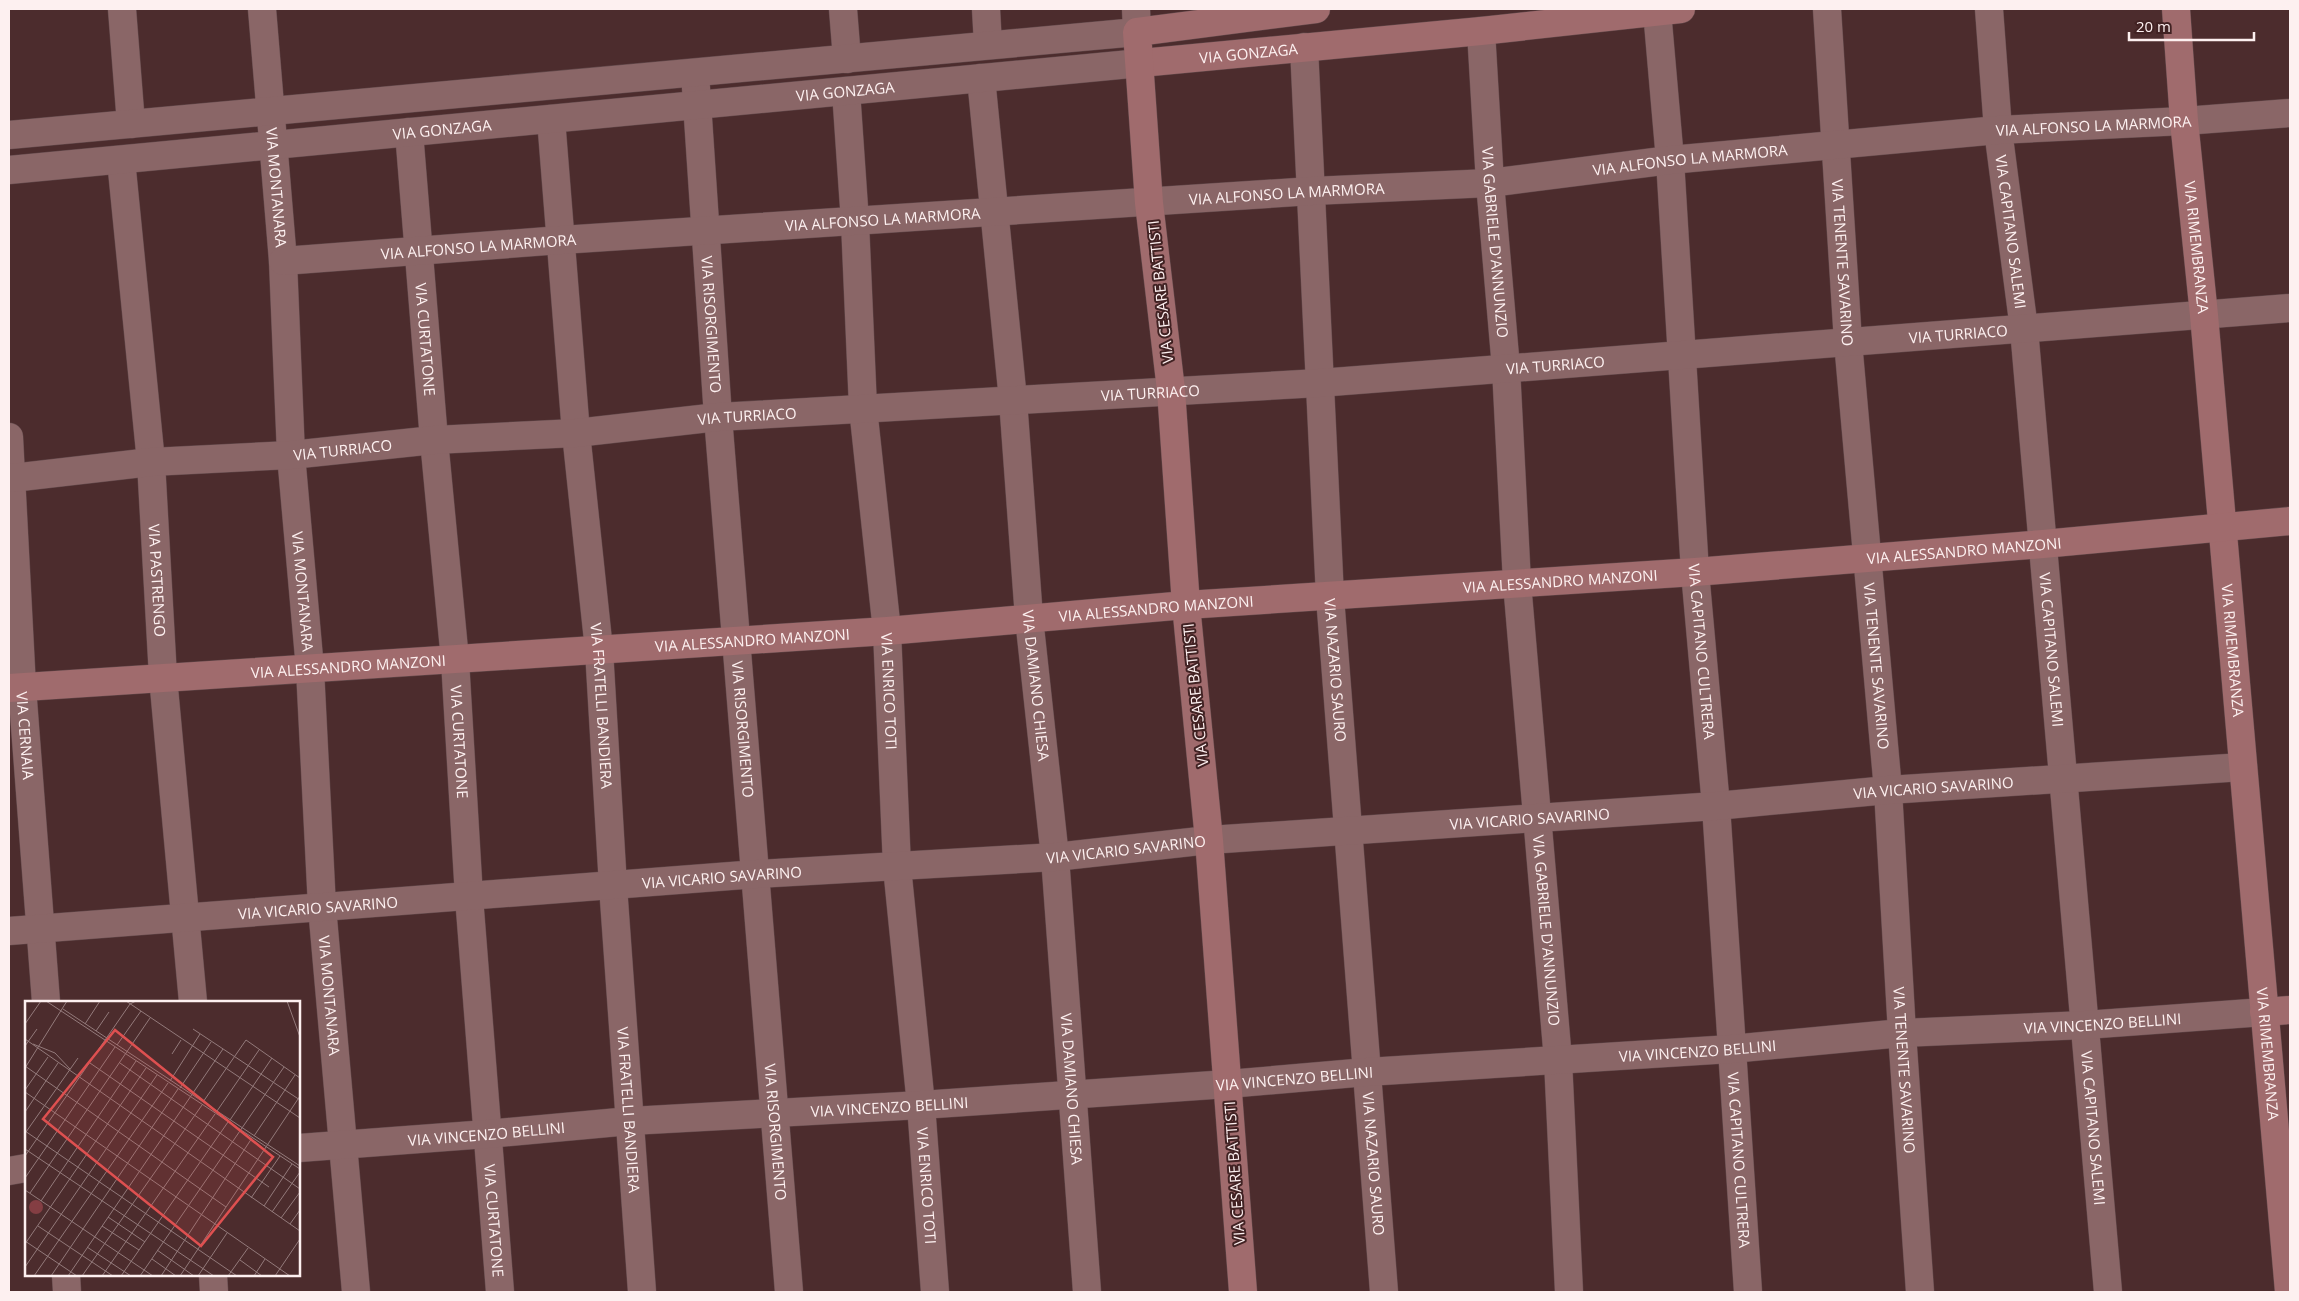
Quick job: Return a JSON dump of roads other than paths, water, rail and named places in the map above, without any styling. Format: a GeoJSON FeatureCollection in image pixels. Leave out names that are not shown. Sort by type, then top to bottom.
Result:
{"type":"FeatureCollection","features":[{"type":"Feature","properties":{"kind":"street"},"geometry":{"type":"LineString","coordinates":[[122,9],[131,124]]}},
{"type":"Feature","properties":{"kind":"street","name":"VIA MONTANARA"},"geometry":{"type":"LineString","coordinates":[[262,9],[283,261],[291,454],[310,669],[322,907],[356,1292]]}},
{"type":"Feature","properties":{"kind":"street"},"geometry":{"type":"LineString","coordinates":[[843,9],[848,59]]}},
{"type":"Feature","properties":{"kind":"street"},"geometry":{"type":"LineString","coordinates":[[986,9],[988,45]]}},
{"type":"Feature","properties":{"kind":"street"},"geometry":{"type":"LineString","coordinates":[[9,135],[848,59],[988,45],[1136,20],[1301,9]]}},
{"type":"Feature","properties":{"kind":"street","name":"VIA TENENTE SAVARINO"},"geometry":{"type":"LineString","coordinates":[[1827,9],[1848,342],[1888,790],[1920,1292]]}},
{"type":"Feature","properties":{"kind":"street","name":"VIA CAPITANO SALEMI"},"geometry":{"type":"LineString","coordinates":[[1989,9],[1998,130],[2024,329],[2108,1292]]}},
{"type":"Feature","properties":{"kind":"street","name":"VIA RIMEMBRANZA"},"geometry":{"type":"LineString","coordinates":[[2176,9],[2184,120],[2204,315],[2243,767],[2277,1011],[2289,1292]]}},
{"type":"Feature","properties":{"kind":"street","name":"VIA GONZAGA"},"geometry":{"type":"LineString","coordinates":[[9,170],[1481,31],[1669,10]]}},
{"type":"Feature","properties":{"kind":"street","name":"VIA CAPITANO CULTRERA"},"geometry":{"type":"LineString","coordinates":[[1669,10],[1670,160],[1684,354],[1695,572],[1716,806],[1748,1292]]}},
{"type":"Feature","properties":{"kind":"street","name":"VIA CESARE BATTISTI"},"geometry":{"type":"LineString","coordinates":[[1136,20],[1141,63],[1150,203],[1170,390],[1186,606],[1209,840],[1243,1292]]}},
{"type":"Feature","properties":{"kind":"street","name":"VIA GABRIELE D'ANNUNZIO"},"geometry":{"type":"LineString","coordinates":[[1481,31],[1490,183],[1506,368],[1517,583],[1558,1060],[1569,1292]]}},
{"type":"Feature","properties":{"kind":"street","name":"VIA NAZARIO SAURO"},"geometry":{"type":"LineString","coordinates":[[1304,47],[1330,597],[1384,1292]]}},
{"type":"Feature","properties":{"kind":"street","name":"VIA RISORGIMENTO"},"geometry":{"type":"LineString","coordinates":[[695,73],[718,416],[757,874],[773,1112],[789,1292]]}},
{"type":"Feature","properties":{"kind":"street","name":"VIA DAMIANO CHIESA"},"geometry":{"type":"LineString","coordinates":[[981,78],[996,212],[1013,400],[1029,618],[1055,857],[1087,1292]]}},
{"type":"Feature","properties":{"kind":"street","name":"VIA ENRICO TOTI"},"geometry":{"type":"LineString","coordinates":[[846,91],[855,222],[863,408],[887,631],[897,867],[921,1105],[935,1292]]}},
{"type":"Feature","properties":{"kind":"street","name":"VIA ALFONSO LA MARMORA"},"geometry":{"type":"LineString","coordinates":[[283,261],[561,240],[1312,191],[1490,183],[1670,160],[1835,144],[1998,130],[2290,113]]}},
{"type":"Feature","properties":{"kind":"street","name":"VIA FRATELLI BANDIERA"},"geometry":{"type":"LineString","coordinates":[[550,119],[576,433],[599,650],[613,886],[642,1292]]}},
{"type":"Feature","properties":{"kind":"street","name":"VIA CURTATONE"},"geometry":{"type":"LineString","coordinates":[[409,132],[434,440],[455,660],[469,897],[500,1292]]}},
{"type":"Feature","properties":{"kind":"street","name":"VIA PASTRENGO"},"geometry":{"type":"LineString","coordinates":[[121,160],[151,462],[163,677],[193,1001]]}},
{"type":"Feature","properties":{"kind":"street","name":"VIA TURRIACO"},"geometry":{"type":"LineString","coordinates":[[12,478],[151,462],[291,454],[434,440],[576,433],[718,416],[1319,383],[2290,308]]}},
{"type":"Feature","properties":{"kind":"street","name":"VIA CERNAIA"},"geometry":{"type":"LineString","coordinates":[[9,437],[12,478],[15,688],[41,929],[46,1001]]}},
{"type":"Feature","properties":{"kind":"street","name":"VIA ALESSANDRO MANZONI"},"geometry":{"type":"LineString","coordinates":[[15,688],[887,631],[1186,606],[1695,572],[2043,544],[2290,520]]}},
{"type":"Feature","properties":{"kind":"street","name":"VIA VICARIO SAVARINO"},"geometry":{"type":"LineString","coordinates":[[9,931],[757,874],[1055,857],[1209,840],[1716,806],[1888,790],[2243,767]]}},
{"type":"Feature","properties":{"kind":"street","name":"VIA VINCENZO BELLINI"},"geometry":{"type":"LineString","coordinates":[[300,1148],[344,1146],[630,1121],[921,1105],[1228,1084],[1367,1072],[1731,1049],[1902,1033],[2085,1026],[2277,1011]]}},
{"type":"Feature","properties":{"kind":"street"},"geometry":{"type":"LineString","coordinates":[[9,1171],[25,1168]]}},
{"type":"Feature","properties":{"kind":"street"},"geometry":{"type":"LineString","coordinates":[[66,1276],[67,1292]]}},
{"type":"Feature","properties":{"kind":"street"},"geometry":{"type":"LineString","coordinates":[[213,1276],[214,1292]]}}]}
